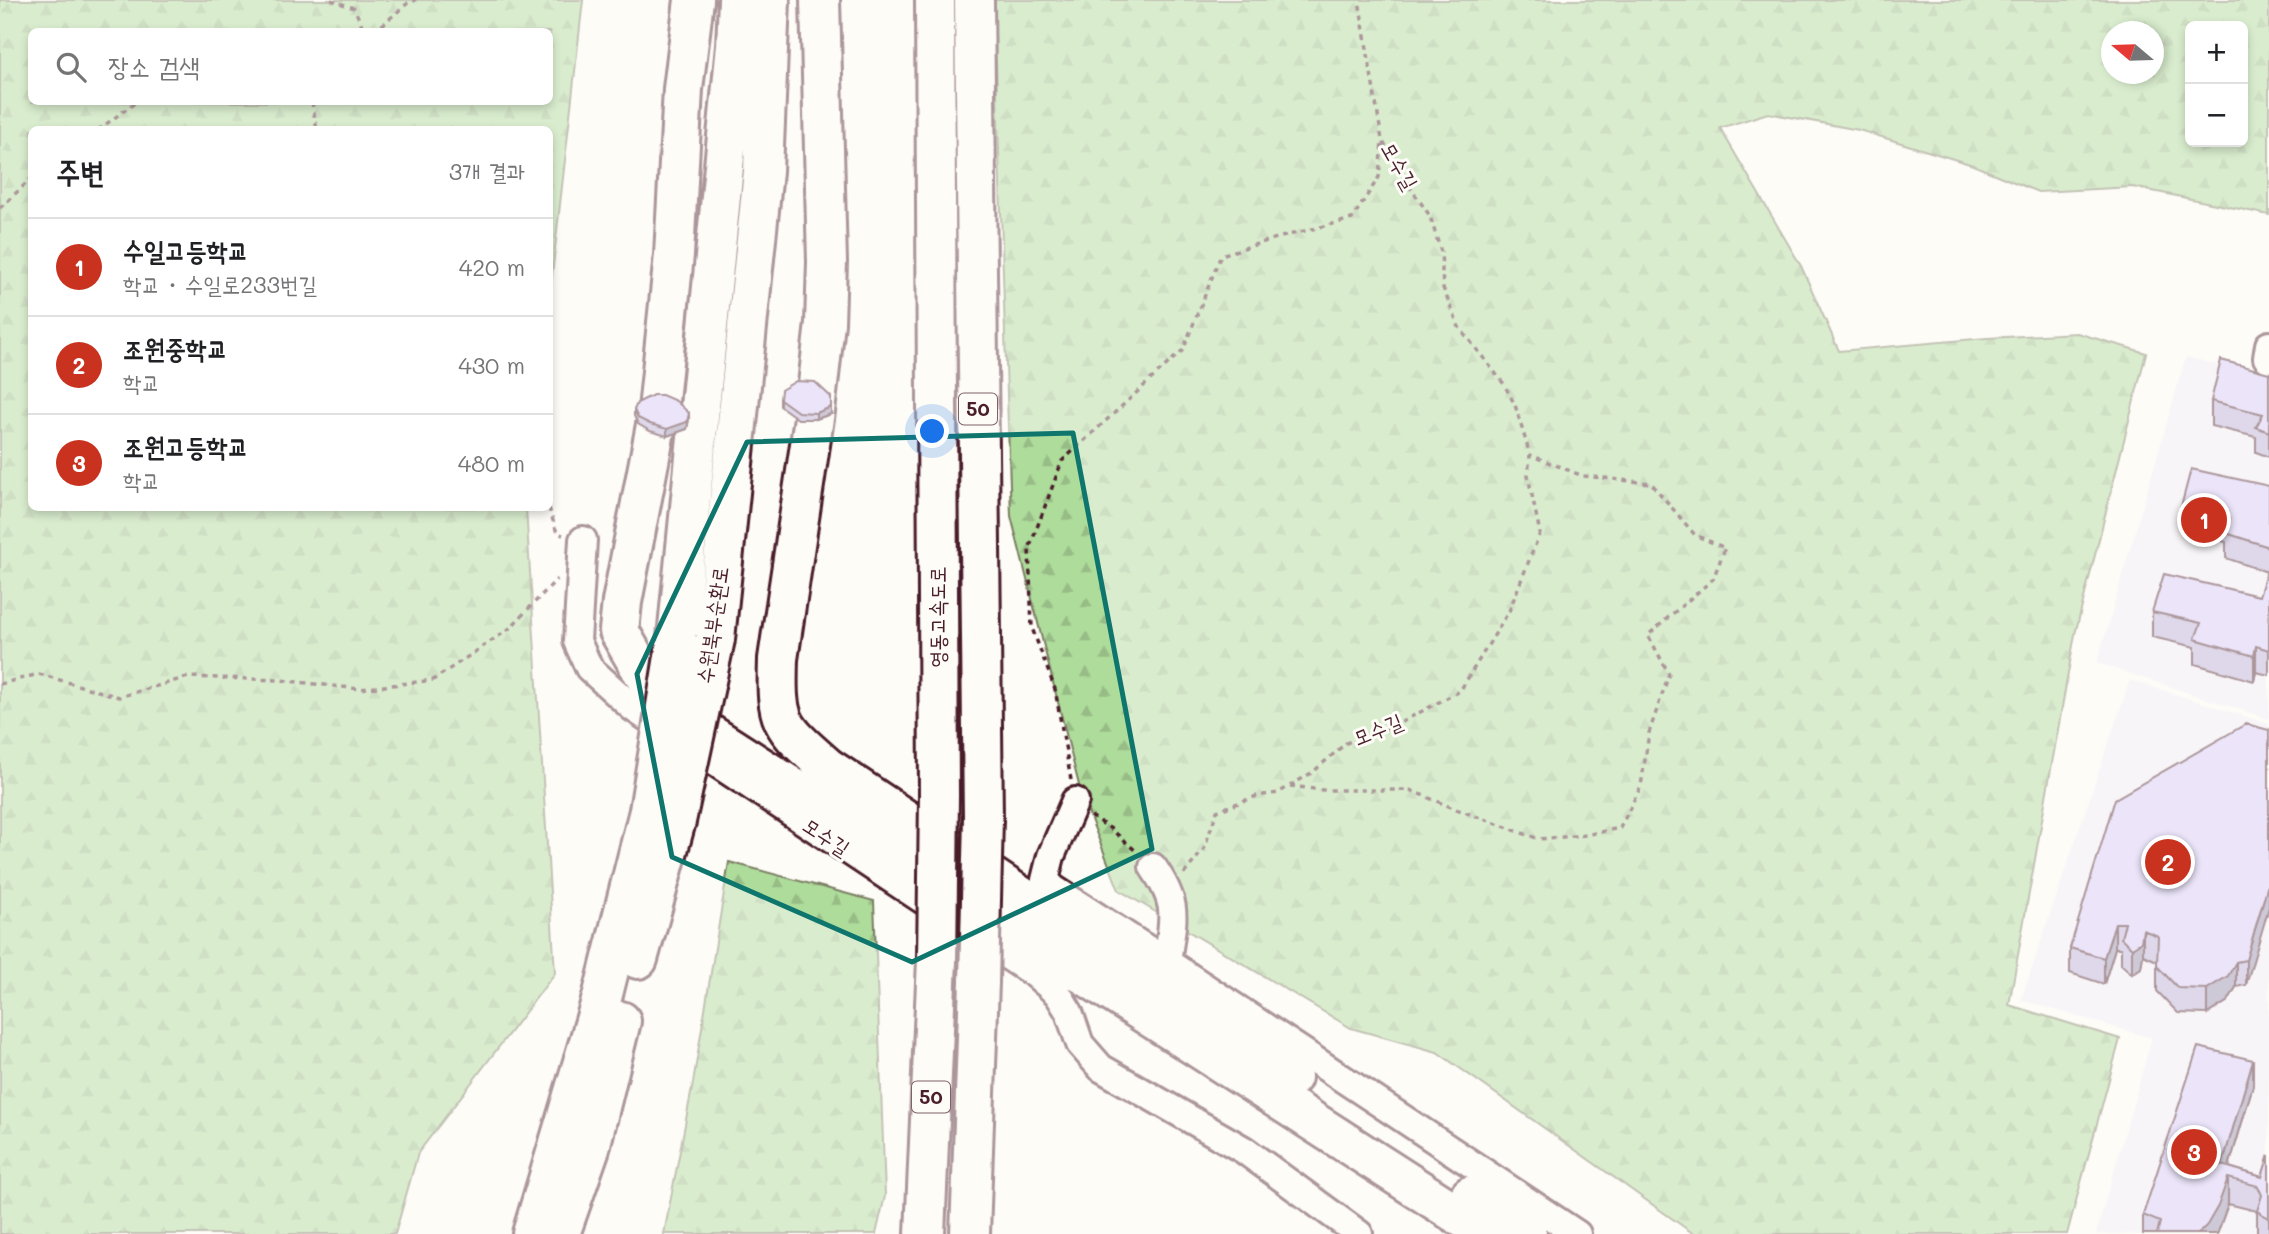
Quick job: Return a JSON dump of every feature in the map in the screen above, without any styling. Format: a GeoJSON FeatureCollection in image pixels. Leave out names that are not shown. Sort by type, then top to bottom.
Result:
{"type":"FeatureCollection","features":[{"type":"Feature","properties":{"kind":"highway"},"geometry":{"type":"LineString","coordinates":[[694,0],[683,89],[674,255],[657,420],[622,602],[619,631],[657,697],[789,786],[1488,1234]]}},
{"type":"Feature","properties":{"kind":"highway","name":"수원북부순환로"},"geometry":{"type":"LineString","coordinates":[[560,1234],[590,1148],[624,1009],[663,816],[677,638],[736,46],[738,0]]}},
{"type":"Feature","properties":{"kind":"highway","name":"수원북부순환로"},"geometry":{"type":"LineString","coordinates":[[532,1234],[598,1011],[663,816],[715,639],[763,171],[770,0]]}},
{"type":"Feature","properties":{"kind":"highway"},"geometry":{"type":"LineString","coordinates":[[820,0],[827,262],[825,323],[815,411],[778,659],[777,692],[780,718],[794,738],[827,767],[1527,1234]]}},
{"type":"Feature","properties":{"kind":"highway","name":"영동고속도로"},"geometry":{"type":"LineString","coordinates":[[925,1234],[937,960],[939,796],[935,0]]}},
{"type":"Feature","properties":{"kind":"highway","name":"영동고속도로"},"geometry":{"type":"LineString","coordinates":[[970,1234],[983,818],[974,0]]}},
{"type":"Feature","properties":{"kind":"street"},"geometry":{"type":"LineString","coordinates":[[2269,345],[2269,359]]}},
{"type":"Feature","properties":{"kind":"street","name":"모수길"},"geometry":{"type":"LineString","coordinates":[[583,540],[577,641],[589,668],[633,708],[1036,975],[1058,994],[1069,1012],[1080,1044],[1101,1068],[1244,1150],[1359,1234]]}},
{"type":"Feature","properties":{"kind":"street"},"geometry":{"type":"LineString","coordinates":[[1075,801],[1051,856],[1045,880],[1054,889],[1577,1234]]}},
{"type":"Feature","properties":{"kind":"street"},"geometry":{"type":"LineString","coordinates":[[1161,877],[1174,909],[1167,962]]}},
{"type":"Feature","properties":{"kind":"path"},"geometry":{"type":"LineString","coordinates":[[331,0],[354,8],[363,28]]}},
{"type":"Feature","properties":{"kind":"path"},"geometry":{"type":"LineString","coordinates":[[379,28],[408,3],[416,0]]}},
{"type":"Feature","properties":{"kind":"path","name":"모수길"},"geometry":{"type":"LineString","coordinates":[[1161,877],[1182,876],[1204,849],[1217,811],[1257,796],[1278,793],[1313,772],[1346,743],[1396,725],[1460,691],[1510,611],[1540,533],[1528,477],[1530,455],[1515,405],[1504,384],[1459,327],[1443,288],[1441,252],[1430,216],[1382,140],[1359,0]]}},
{"type":"Feature","properties":{"kind":"path"},"geometry":{"type":"LineString","coordinates":[[103,126],[132,105]]}},
{"type":"Feature","properties":{"kind":"path"},"geometry":{"type":"LineString","coordinates":[[313,105],[316,126]]}},
{"type":"Feature","properties":{"kind":"path"},"geometry":{"type":"LineString","coordinates":[[1161,877],[1075,801],[1055,689],[1032,628],[1029,549],[1062,461],[1183,350],[1221,255],[1352,219],[1380,177],[1382,140]]}},
{"type":"Feature","properties":{"kind":"path"},"geometry":{"type":"LineString","coordinates":[[0,208],[28,182]]}},
{"type":"Feature","properties":{"kind":"path"},"geometry":{"type":"LineString","coordinates":[[1290,786],[1322,790],[1410,790],[1539,839],[1586,835],[1620,828],[1641,786],[1649,733],[1669,674],[1648,635],[1713,579],[1726,548],[1695,535],[1651,482],[1583,476],[1530,455]]}},
{"type":"Feature","properties":{"kind":"path"},"geometry":{"type":"LineString","coordinates":[[0,684],[39,674],[119,697],[188,677],[279,680],[360,689],[433,680],[509,629],[557,580],[583,540]]}},
{"type":"Feature","properties":{"kind":"highlighted area"},"geometry":{"type":"Polygon","coordinates":[[[1073,433],[1152,849],[912,962],[672,857],[637,674],[747,442],[1073,433]]]}},
{"type":"Feature","properties":{"kind":"shaded area"},"geometry":{"type":"Polygon","coordinates":[[[2186,357],[2269,377],[2269,719],[2097,663],[2186,357]]]}},
{"type":"Feature","properties":{"kind":"shaded area"},"geometry":{"type":"Polygon","coordinates":[[[2130,680],[2269,724],[2269,1234],[2096,1234],[2152,1038],[2021,1000],[2130,680]]]}},
{"type":"Feature","properties":{"kind":"green space"},"geometry":{"type":"Polygon","coordinates":[[[0,0],[583,0],[553,266],[553,126],[28,126],[28,511],[526,511],[555,973],[418,1153],[395,1234],[0,1234],[0,0]]]}},
{"type":"Feature","properties":{"kind":"green space"},"geometry":{"type":"Polygon","coordinates":[[[994,0],[2269,0],[2269,215],[2133,187],[2038,192],[1973,165],[1859,130],[1768,113],[1720,128],[1801,266],[1839,351],[2077,333],[2146,353],[2075,634],[2009,1005],[2120,1039],[2067,1234],[1694,1234],[1437,1052],[1351,1028],[1119,890],[1082,797],[1011,516],[994,0]]]}},
{"type":"Feature","properties":{"kind":"green space"},"geometry":{"type":"Polygon","coordinates":[[[729,862],[874,901],[885,1196],[876,1234],[664,1234],[693,1083],[729,862]]]}},
{"type":"Feature","properties":{"kind":"building"},"geometry":{"type":"Polygon","coordinates":[[[2221,360],[2269,373],[2269,432],[2256,427],[2263,414],[2211,401],[2221,360]]]}},
{"type":"Feature","properties":{"kind":"building"},"geometry":{"type":"Polygon","coordinates":[[[796,381],[815,382],[831,397],[831,407],[816,413],[798,412],[780,399],[781,390],[796,381]]]}},
{"type":"Feature","properties":{"kind":"building"},"geometry":{"type":"Polygon","coordinates":[[[653,395],[662,395],[676,401],[689,413],[687,422],[667,429],[638,418],[634,410],[637,403],[653,395]]]}},
{"type":"Feature","properties":{"kind":"building"},"geometry":{"type":"Polygon","coordinates":[[[2191,469],[2269,486],[2269,547],[2226,533],[2230,518],[2181,507],[2191,469]]]}},
{"type":"Feature","properties":{"kind":"building"},"geometry":{"type":"Polygon","coordinates":[[[2269,564],[2269,650],[2256,646],[2254,656],[2195,639],[2201,623],[2152,612],[2164,574],[2259,596],[2269,564]]]}},
{"type":"Feature","properties":{"kind":"building"},"geometry":{"type":"Polygon","coordinates":[[[2246,724],[2269,730],[2269,881],[2246,960],[2236,962],[2228,976],[2207,989],[2178,988],[2157,966],[2158,936],[2143,930],[2141,942],[2132,948],[2121,938],[2125,923],[2115,923],[2104,958],[2070,948],[2115,799],[2246,724]]]}},
{"type":"Feature","properties":{"kind":"building"},"geometry":{"type":"Polygon","coordinates":[[[2198,1047],[2253,1060],[2222,1165],[2262,1177],[2269,1155],[2269,1218],[2257,1211],[2262,1195],[2258,1186],[2228,1178],[2218,1206],[2198,1234],[2157,1234],[2160,1222],[2143,1215],[2198,1047]]]}},
{"type":"Feature","properties":{"kind":"place","name":"수일고등학교"},"geometry":{"type":"Point","coordinates":[2204,520]}},
{"type":"Feature","properties":{"kind":"place","name":"조원중학교"},"geometry":{"type":"Point","coordinates":[2168,862]}},
{"type":"Feature","properties":{"kind":"place","name":"조원고등학교"},"geometry":{"type":"Point","coordinates":[2194,1152]}}]}
